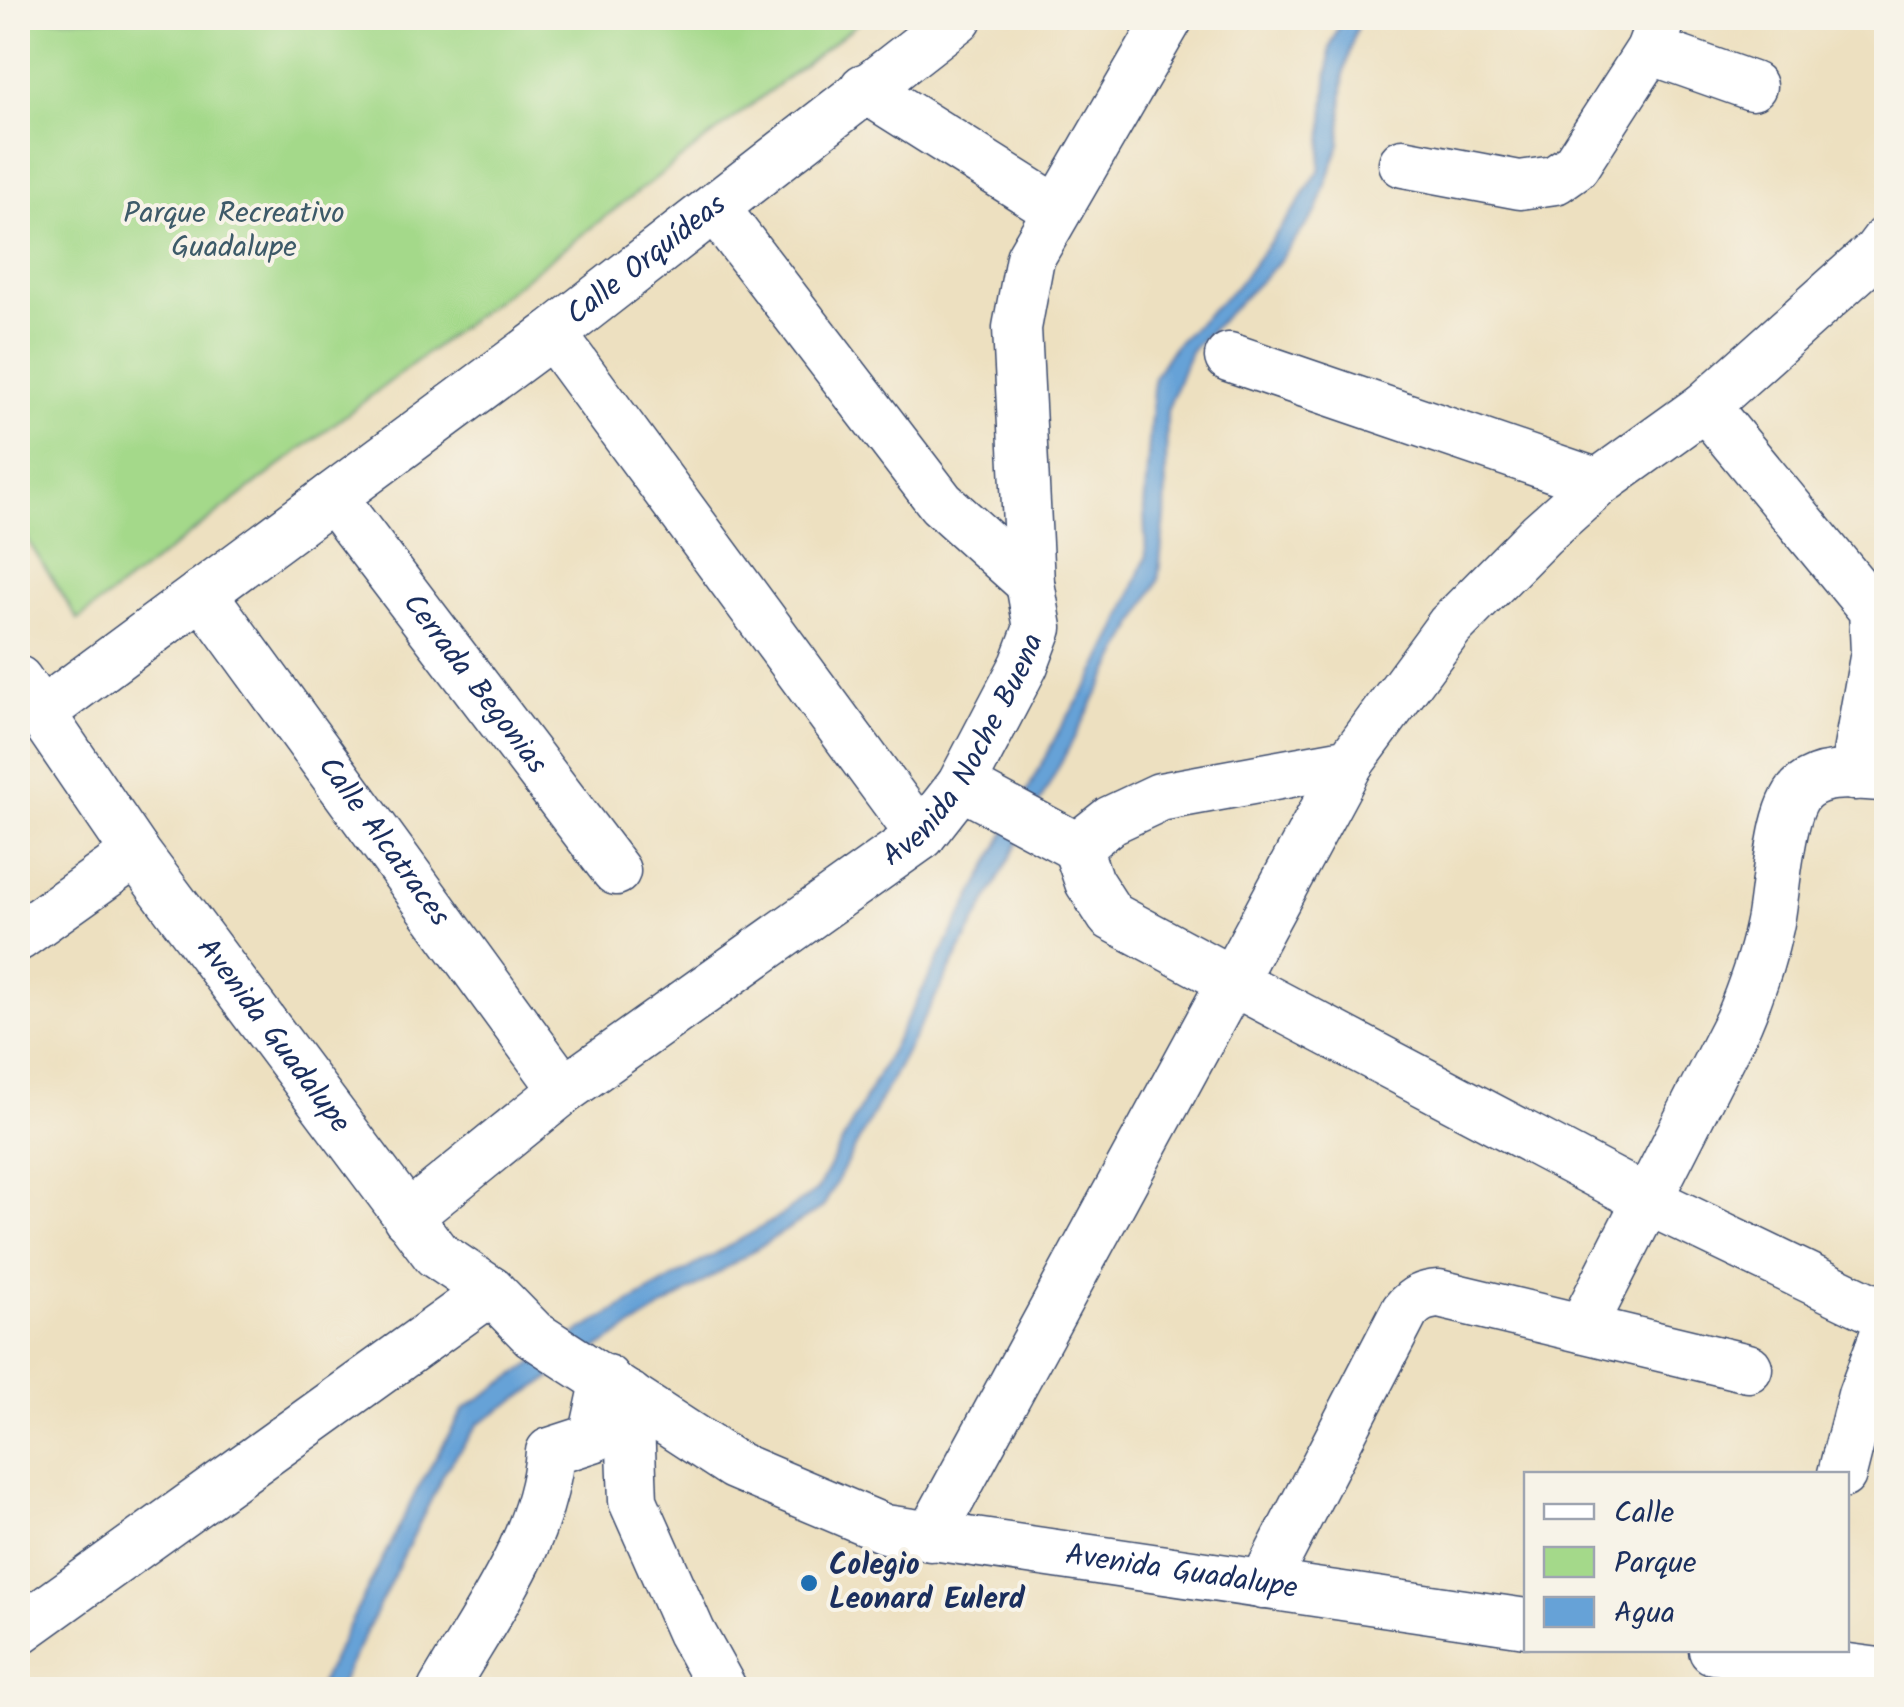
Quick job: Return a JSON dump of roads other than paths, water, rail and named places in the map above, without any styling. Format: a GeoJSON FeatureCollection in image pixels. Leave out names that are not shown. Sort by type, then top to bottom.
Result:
{"type":"FeatureCollection","features":[{"type":"Feature","properties":{"kind":"street","name":"Calle Orquídeas"},"geometry":{"type":"LineString","coordinates":[[30,696],[202,593],[552,334],[958,18]]}},
{"type":"Feature","properties":{"kind":"street","name":"Avenida Noche Buena"},"geometry":{"type":"LineString","coordinates":[[407,1217],[564,1090],[921,836],[961,785],[1024,665],[1038,628],[1030,582],[1018,328],[1030,258],[1169,18]]}},
{"type":"Feature","properties":{"kind":"street"},"geometry":{"type":"LineString","coordinates":[[1403,163],[1520,185],[1555,180],[1575,166],[1656,34],[1752,86]]}},
{"type":"Feature","properties":{"kind":"street"},"geometry":{"type":"LineString","coordinates":[[864,88],[1056,209]]}},
{"type":"Feature","properties":{"kind":"street"},"geometry":{"type":"LineString","coordinates":[[715,208],[941,503],[1030,582]]}},
{"type":"Feature","properties":{"kind":"street"},"geometry":{"type":"LineString","coordinates":[[930,1536],[1350,762],[1450,626],[1540,534],[1598,484],[1704,406],[1886,240]]}},
{"type":"Feature","properties":{"kind":"street"},"geometry":{"type":"LineString","coordinates":[[552,334],[921,836]]}},
{"type":"Feature","properties":{"kind":"street"},"geometry":{"type":"LineString","coordinates":[[1229,357],[1598,484]]}},
{"type":"Feature","properties":{"kind":"street"},"geometry":{"type":"LineString","coordinates":[[1582,1328],[1738,1022],[1756,977],[1769,927],[1789,810],[1802,788],[1825,776],[1870,777],[1873,610],[1704,406]]}},
{"type":"Feature","properties":{"kind":"street","name":"Cerrada Begonias"},"geometry":{"type":"LineString","coordinates":[[332,496],[616,871]]}},
{"type":"Feature","properties":{"kind":"street","name":"Calle Alcatraces"},"geometry":{"type":"LineString","coordinates":[[202,593],[564,1090]]}},
{"type":"Feature","properties":{"kind":"street","name":"Avenida Guadalupe"},"geometry":{"type":"LineString","coordinates":[[30,696],[136,853],[436,1254],[492,1291],[533,1334],[734,1465],[885,1529],[1524,1623]]}},
{"type":"Feature","properties":{"kind":"street"},"geometry":{"type":"LineString","coordinates":[[1044,830],[1111,820],[1160,797],[1350,762]]}},
{"type":"Feature","properties":{"kind":"street"},"geometry":{"type":"LineString","coordinates":[[961,785],[1044,830],[1111,916],[1648,1202],[1886,1315]]}},
{"type":"Feature","properties":{"kind":"street"},"geometry":{"type":"LineString","coordinates":[[18,937],[136,853]]}},
{"type":"Feature","properties":{"kind":"street"},"geometry":{"type":"LineString","coordinates":[[18,1631],[492,1291]]}},
{"type":"Feature","properties":{"kind":"street"},"geometry":{"type":"LineString","coordinates":[[1263,1585],[1405,1311],[1426,1295],[1440,1294],[1748,1368]]}},
{"type":"Feature","properties":{"kind":"street"},"geometry":{"type":"LineString","coordinates":[[1843,1472],[1874,1398],[1886,1330]]}},
{"type":"Feature","properties":{"kind":"street"},"geometry":{"type":"LineString","coordinates":[[442,1690],[528,1541],[548,1480],[550,1452],[592,1438],[618,1387]]}},
{"type":"Feature","properties":{"kind":"street"},"geometry":{"type":"LineString","coordinates":[[618,1387],[632,1500],[691,1632],[723,1690]]}},
{"type":"Feature","properties":{"kind":"street"},"geometry":{"type":"LineString","coordinates":[[1745,1652],[1795,1655],[1886,1674]]}},
{"type":"Feature","properties":{"kind":"water"},"geometry":{"type":"Polygon","coordinates":[[[1342,18],[1359,18],[1344,72],[1340,144],[1317,211],[1276,265],[1190,351],[1167,411],[1165,516],[1158,581],[823,1207],[479,1423],[445,1471],[338,1689],[317,1690],[417,1490],[464,1409],[584,1329],[776,1219],[817,1190],[1060,729],[1091,681],[1118,627],[1146,557],[1144,510],[1154,377],[1174,346],[1236,287],[1320,169],[1330,48],[1342,18]]]}},
{"type":"Feature","properties":{"kind":"place","name":"Colegio Leonard Eulerd"},"geometry":{"type":"Point","coordinates":[809,1583]}},
{"type":"Feature","properties":{"kind":"park label","name":"Parque Recreativo Guadalupe"},"geometry":{"type":"Point","coordinates":[234,231]}}]}
